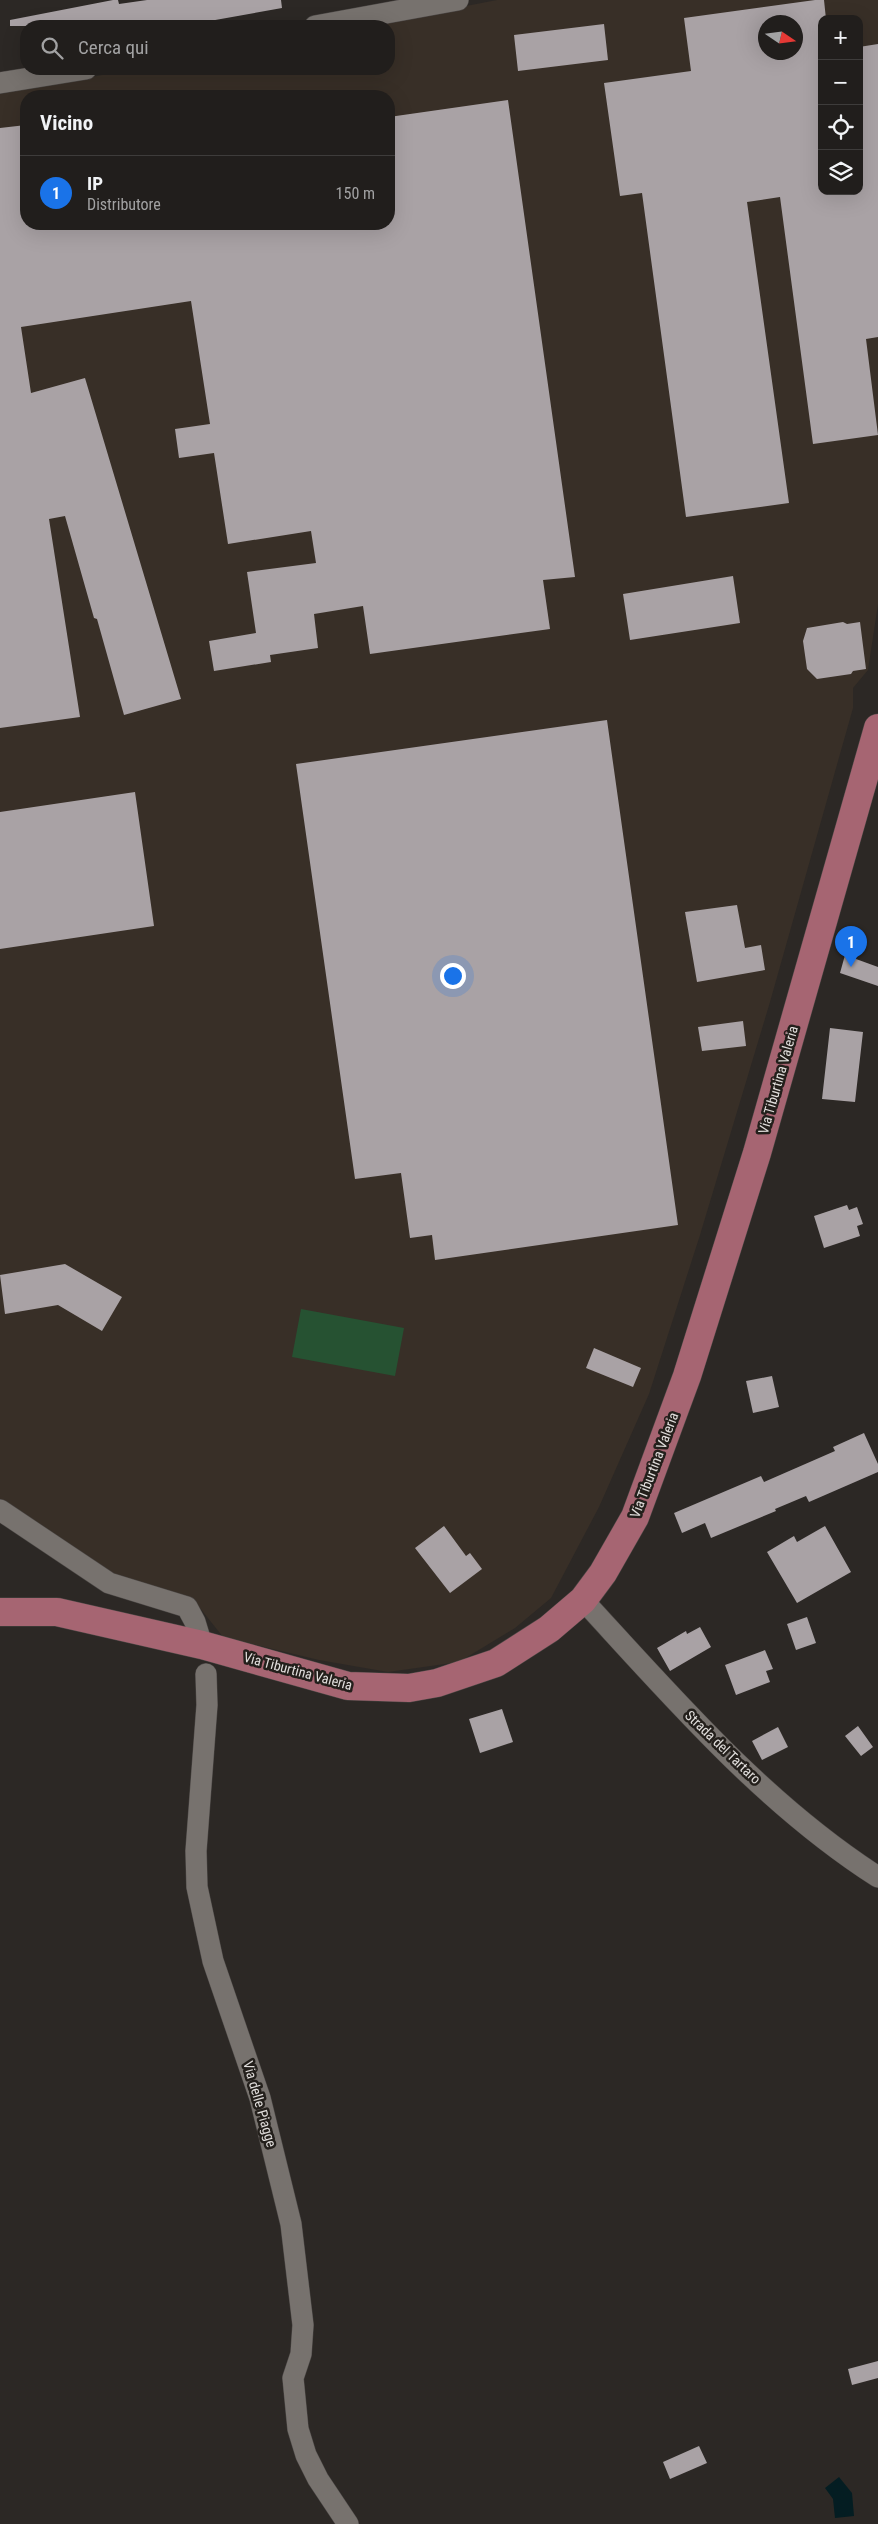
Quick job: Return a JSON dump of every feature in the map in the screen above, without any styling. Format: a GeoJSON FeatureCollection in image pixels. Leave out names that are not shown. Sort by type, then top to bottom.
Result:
{"type":"FeatureCollection","features":[{"type":"Feature","properties":{"kind":"main road","name":"Via Tiburtina Valeria"},"geometry":{"type":"LineString","coordinates":[[0,1612],[56,1612],[202,1645],[348,1686],[410,1688],[437,1683],[496,1663],[549,1629],[583,1600],[603,1573],[632,1522],[687,1376],[756,1153],[878,728]]}},
{"type":"Feature","properties":{"kind":"street"},"geometry":{"type":"LineString","coordinates":[[347,20],[458,0]]}},
{"type":"Feature","properties":{"kind":"street"},"geometry":{"type":"LineString","coordinates":[[0,83],[49,75]]}},
{"type":"Feature","properties":{"kind":"street"},"geometry":{"type":"LineString","coordinates":[[0,1510],[109,1583],[187,1607],[195,1622],[202,1645]]}},
{"type":"Feature","properties":{"kind":"street","name":"Strada del Tartaro"},"geometry":{"type":"LineString","coordinates":[[583,1600],[714,1743],[828,1843],[878,1877]]}},
{"type":"Feature","properties":{"kind":"street","name":"Via delle Piagge"},"geometry":{"type":"LineString","coordinates":[[206,1674],[206,1706],[196,1851],[197,1886],[213,1961],[260,2098],[291,2224],[303,2324],[301,2354],[293,2378],[298,2430],[306,2455],[318,2479],[348,2524]]}},
{"type":"Feature","properties":{"kind":"shaded area"},"geometry":{"type":"Polygon","coordinates":[[[497,0],[878,0],[878,604],[868,670],[853,688],[853,708],[770,1002],[700,1235],[649,1394],[599,1507],[551,1598],[515,1628],[459,1662],[388,1672],[319,1660],[223,1637],[196,1603],[106,1575],[0,1501],[0,94],[20,90],[20,230],[395,230],[395,90],[22,90],[103,75],[395,75],[394,20],[497,0]]]}},
{"type":"Feature","properties":{"kind":"green space"},"geometry":{"type":"Polygon","coordinates":[[[301,1309],[404,1328],[395,1376],[292,1357],[301,1309]]]}},
{"type":"Feature","properties":{"kind":"water"},"geometry":{"type":"Polygon","coordinates":[[[839,2477],[852,2493],[854,2516],[835,2518],[833,2499],[825,2488],[839,2477]]]}},
{"type":"Feature","properties":{"kind":"building"},"geometry":{"type":"Polygon","coordinates":[[[113,0],[118,0],[119,4],[147,0],[281,0],[282,8],[215,20],[20,20],[20,26],[10,26],[10,20],[113,0]]]}},
{"type":"Feature","properties":{"kind":"building"},"geometry":{"type":"Polygon","coordinates":[[[824,0],[826,15],[818,15],[818,195],[863,195],[863,46],[878,44],[878,337],[866,339],[878,435],[813,444],[780,197],[747,202],[789,503],[686,517],[642,193],[620,196],[604,83],[691,71],[684,18],[824,0]]]}},
{"type":"Feature","properties":{"kind":"building"},"geometry":{"type":"Polygon","coordinates":[[[604,24],[608,60],[518,71],[514,35],[604,24]]]}},
{"type":"Feature","properties":{"kind":"building"},"geometry":{"type":"Polygon","coordinates":[[[508,100],[575,577],[543,580],[550,629],[370,654],[363,606],[314,614],[318,648],[270,655],[271,662],[214,671],[209,641],[256,633],[247,572],[316,563],[311,531],[228,544],[214,453],[179,458],[175,429],[210,424],[191,301],[21,327],[31,393],[85,378],[181,699],[124,715],[65,516],[49,519],[80,717],[0,728],[0,128],[20,126],[20,230],[395,230],[395,116],[508,100]]]}},
{"type":"Feature","properties":{"kind":"building"},"geometry":{"type":"Polygon","coordinates":[[[733,576],[740,623],[630,640],[623,594],[733,576]]]}},
{"type":"Feature","properties":{"kind":"building"},"geometry":{"type":"Polygon","coordinates":[[[843,622],[847,624],[860,622],[866,669],[853,671],[851,674],[817,679],[807,669],[803,641],[807,628],[843,622]]]}},
{"type":"Feature","properties":{"kind":"building"},"geometry":{"type":"Polygon","coordinates":[[[607,720],[678,1225],[435,1260],[432,1235],[410,1238],[401,1173],[355,1179],[296,764],[607,720]]]}},
{"type":"Feature","properties":{"kind":"building"},"geometry":{"type":"Polygon","coordinates":[[[135,792],[154,926],[0,949],[0,812],[135,792]]]}},
{"type":"Feature","properties":{"kind":"building"},"geometry":{"type":"Polygon","coordinates":[[[737,905],[745,948],[761,945],[765,970],[697,982],[685,912],[737,905]]]}},
{"type":"Feature","properties":{"kind":"building"},"geometry":{"type":"Polygon","coordinates":[[[845,955],[878,967],[878,986],[840,973],[845,955]]]}},
{"type":"Feature","properties":{"kind":"building"},"geometry":{"type":"Polygon","coordinates":[[[743,1021],[746,1046],[702,1051],[698,1027],[743,1021]]]}},
{"type":"Feature","properties":{"kind":"building"},"geometry":{"type":"Polygon","coordinates":[[[830,1028],[863,1032],[855,1102],[822,1099],[830,1028]]]}},
{"type":"Feature","properties":{"kind":"building"},"geometry":{"type":"Polygon","coordinates":[[[847,1205],[849,1210],[857,1207],[863,1224],[857,1226],[860,1236],[824,1248],[814,1216],[847,1205]]]}},
{"type":"Feature","properties":{"kind":"building"},"geometry":{"type":"Polygon","coordinates":[[[65,1264],[122,1297],[102,1331],[58,1305],[5,1314],[0,1275],[65,1264]]]}},
{"type":"Feature","properties":{"kind":"building"},"geometry":{"type":"Polygon","coordinates":[[[594,1348],[641,1368],[633,1387],[586,1368],[594,1348]]]}},
{"type":"Feature","properties":{"kind":"building"},"geometry":{"type":"Polygon","coordinates":[[[772,1376],[779,1407],[753,1413],[746,1381],[772,1376]]]}},
{"type":"Feature","properties":{"kind":"building"},"geometry":{"type":"Polygon","coordinates":[[[864,1433],[878,1464],[878,1472],[809,1502],[806,1496],[775,1509],[776,1511],[711,1538],[705,1523],[682,1533],[674,1513],[761,1476],[764,1482],[835,1451],[833,1447],[864,1433]]]}},
{"type":"Feature","properties":{"kind":"building"},"geometry":{"type":"Polygon","coordinates":[[[444,1526],[466,1556],[470,1553],[482,1569],[450,1593],[415,1548],[444,1526]]]}},
{"type":"Feature","properties":{"kind":"building"},"geometry":{"type":"Polygon","coordinates":[[[825,1526],[851,1572],[797,1603],[767,1552],[794,1536],[797,1542],[825,1526]]]}},
{"type":"Feature","properties":{"kind":"building"},"geometry":{"type":"Polygon","coordinates":[[[807,1617],[816,1643],[796,1650],[787,1624],[807,1617]]]}},
{"type":"Feature","properties":{"kind":"building"},"geometry":{"type":"Polygon","coordinates":[[[700,1627],[711,1647],[670,1671],[657,1648],[686,1631],[687,1634],[700,1627]]]}},
{"type":"Feature","properties":{"kind":"building"},"geometry":{"type":"Polygon","coordinates":[[[765,1650],[773,1669],[766,1671],[770,1682],[736,1695],[725,1665],[765,1650]]]}},
{"type":"Feature","properties":{"kind":"building"},"geometry":{"type":"Polygon","coordinates":[[[502,1709],[513,1742],[480,1753],[469,1719],[502,1709]]]}},
{"type":"Feature","properties":{"kind":"building"},"geometry":{"type":"Polygon","coordinates":[[[858,1726],[873,1747],[861,1756],[845,1736],[858,1726]]]}},
{"type":"Feature","properties":{"kind":"building"},"geometry":{"type":"Polygon","coordinates":[[[778,1727],[788,1747],[762,1760],[752,1741],[778,1727]]]}},
{"type":"Feature","properties":{"kind":"building"},"geometry":{"type":"Polygon","coordinates":[[[878,2361],[878,2378],[852,2385],[848,2369],[878,2361]]]}},
{"type":"Feature","properties":{"kind":"building"},"geometry":{"type":"Polygon","coordinates":[[[699,2446],[707,2463],[670,2479],[663,2462],[699,2446]]]}},
{"type":"Feature","properties":{"kind":"place","name":"IP"},"geometry":{"type":"Point","coordinates":[851,967]}}]}
